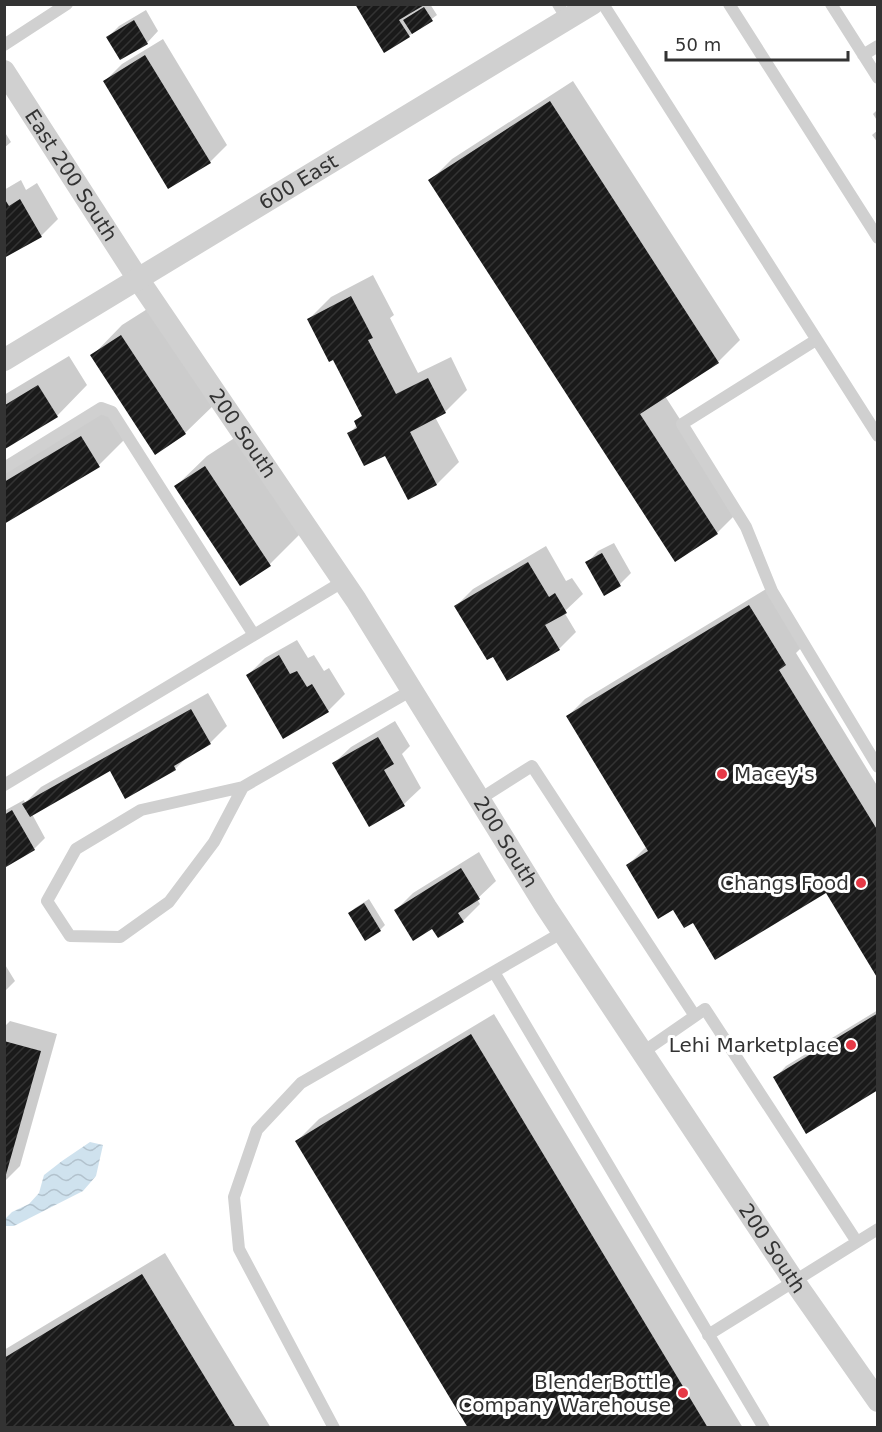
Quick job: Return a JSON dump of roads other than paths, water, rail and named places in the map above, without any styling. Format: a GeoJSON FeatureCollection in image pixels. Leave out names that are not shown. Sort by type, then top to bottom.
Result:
{"type":"FeatureCollection","features":[{"type":"Feature","properties":{"kind":"street","name":"600 East"},"geometry":{"type":"LineString","coordinates":[[4,360],[138,279],[562,12],[592,4]]}},
{"type":"Feature","properties":{"kind":"street","name":"East 200 South"},"geometry":{"type":"LineString","coordinates":[[4,71],[138,279]]}},
{"type":"Feature","properties":{"kind":"street","name":"200 South"},"geometry":{"type":"LineString","coordinates":[[138,279],[344,581],[563,932],[794,1281],[878,1401]]}},
{"type":"Feature","properties":{"kind":"lane"},"geometry":{"type":"LineString","coordinates":[[4,45],[67,4]]}},
{"type":"Feature","properties":{"kind":"lane"},"geometry":{"type":"LineString","coordinates":[[603,4],[878,436]]}},
{"type":"Feature","properties":{"kind":"lane"},"geometry":{"type":"LineString","coordinates":[[729,4],[878,238]]}},
{"type":"Feature","properties":{"kind":"lane"},"geometry":{"type":"LineString","coordinates":[[831,4],[878,78]]}},
{"type":"Feature","properties":{"kind":"lane"},"geometry":{"type":"LineString","coordinates":[[863,55],[878,46]]}},
{"type":"Feature","properties":{"kind":"lane"},"geometry":{"type":"LineString","coordinates":[[816,340],[682,423],[746,527],[772,591],[878,767]]}},
{"type":"Feature","properties":{"kind":"lane"},"geometry":{"type":"LineString","coordinates":[[4,468],[101,408],[112,412],[254,635]]}},
{"type":"Feature","properties":{"kind":"lane"},"geometry":{"type":"LineString","coordinates":[[4,785],[344,581]]}},
{"type":"Feature","properties":{"kind":"lane"},"geometry":{"type":"LineString","coordinates":[[243,787],[213,842],[169,902],[120,937],[70,936],[47,901],[76,849],[141,810],[243,787],[412,690]]}},
{"type":"Feature","properties":{"kind":"lane"},"geometry":{"type":"LineString","coordinates":[[480,799],[532,766],[695,1016]]}},
{"type":"Feature","properties":{"kind":"lane"},"geometry":{"type":"LineString","coordinates":[[333,1428],[239,1249],[234,1197],[257,1130],[300,1083],[563,932]]}},
{"type":"Feature","properties":{"kind":"lane"},"geometry":{"type":"LineString","coordinates":[[494,972],[764,1428]]}},
{"type":"Feature","properties":{"kind":"lane"},"geometry":{"type":"LineString","coordinates":[[643,1052],[705,1009],[857,1242]]}},
{"type":"Feature","properties":{"kind":"lane"},"geometry":{"type":"LineString","coordinates":[[708,1335],[878,1229]]}},
{"type":"Feature","properties":{"kind":"water"},"geometry":{"type":"Polygon","coordinates":[[[90,1142],[103,1145],[96,1176],[83,1191],[14,1226],[5,1226],[5,1219],[12,1212],[29,1204],[39,1193],[44,1175],[90,1142]]]}},
{"type":"Feature","properties":{"kind":"place","name":"Macey's"},"geometry":{"type":"Point","coordinates":[722,774]}},
{"type":"Feature","properties":{"kind":"place","name":"Changs Food"},"geometry":{"type":"Point","coordinates":[861,883]}},
{"type":"Feature","properties":{"kind":"place","name":"Lehi Marketplace"},"geometry":{"type":"Point","coordinates":[851,1045]}},
{"type":"Feature","properties":{"kind":"place","name":"BlenderBottle Company Warehouse"},"geometry":{"type":"Point","coordinates":[683,1393]}}]}
